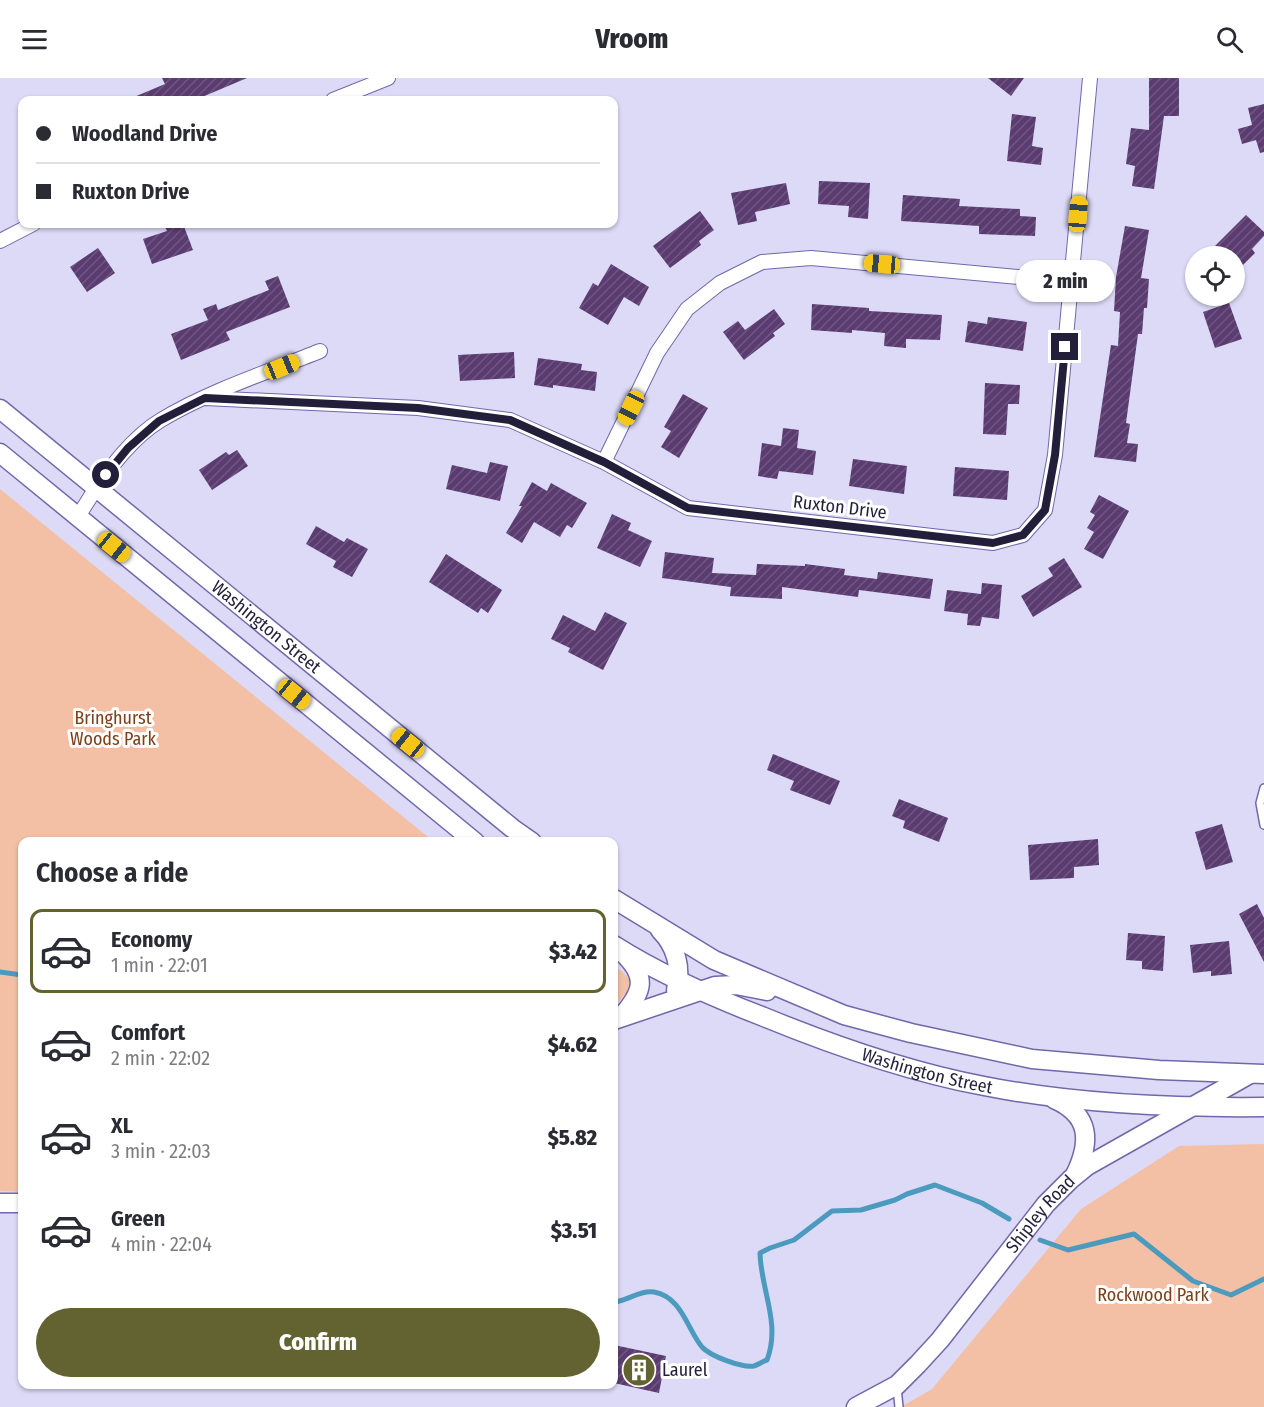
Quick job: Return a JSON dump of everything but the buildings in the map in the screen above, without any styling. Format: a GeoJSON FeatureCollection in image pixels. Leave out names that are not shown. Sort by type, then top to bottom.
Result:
{"type":"FeatureCollection","features":[{"type":"Feature","properties":{"kind":"main road","name":"Washington Street"},"geometry":{"type":"LineString","coordinates":[[0,409],[526,837]]}},
{"type":"Feature","properties":{"kind":"main road","name":"Washington Street"},"geometry":{"type":"LineString","coordinates":[[0,453],[469,837]]}},
{"type":"Feature","properties":{"kind":"main road","name":"Washington Street"},"geometry":{"type":"LineString","coordinates":[[618,902],[714,960],[844,1015],[911,1033],[1032,1059],[1159,1070],[1259,1071]]}},
{"type":"Feature","properties":{"kind":"main road"},"geometry":{"type":"LineString","coordinates":[[654,924],[670,941],[676,954],[678,981],[668,1001]]}},
{"type":"Feature","properties":{"kind":"main road","name":"Washington Street"},"geometry":{"type":"LineString","coordinates":[[618,947],[698,991],[818,1039],[944,1077],[985,1087],[1048,1096],[1189,1108],[1264,1107]]}},
{"type":"Feature","properties":{"kind":"main road"},"geometry":{"type":"LineString","coordinates":[[618,948],[627,957],[641,981],[638,995],[618,1018]]}},
{"type":"Feature","properties":{"kind":"main road"},"geometry":{"type":"LineString","coordinates":[[618,1019],[715,986],[758,988],[844,1015]]}},
{"type":"Feature","properties":{"kind":"main road","name":"Shipley Road"},"geometry":{"type":"LineString","coordinates":[[856,1407],[897,1385],[940,1340],[1047,1204],[1074,1176],[1189,1108],[1259,1071]]}},
{"type":"Feature","properties":{"kind":"main road"},"geometry":{"type":"LineString","coordinates":[[1048,1096],[1074,1110],[1084,1127],[1086,1146],[1074,1176]]}},
{"type":"Feature","properties":{"kind":"main road"},"geometry":{"type":"LineString","coordinates":[[0,1203],[18,1203]]}},
{"type":"Feature","properties":{"kind":"street"},"geometry":{"type":"LineString","coordinates":[[343,96],[388,78]]}},
{"type":"Feature","properties":{"kind":"street","name":"Ruxton Drive"},"geometry":{"type":"LineString","coordinates":[[205,398],[418,408],[510,420],[604,462],[688,508],[993,543],[1023,535],[1045,510],[1055,455],[1090,78]]}},
{"type":"Feature","properties":{"kind":"street"},"geometry":{"type":"LineString","coordinates":[[0,241],[25,228]]}},
{"type":"Feature","properties":{"kind":"street"},"geometry":{"type":"LineString","coordinates":[[604,462],[657,353],[687,309],[720,283],[762,262],[811,258],[1072,282]]}},
{"type":"Feature","properties":{"kind":"street"},"geometry":{"type":"LineString","coordinates":[[78,517],[96,488],[128,448],[159,421],[205,398],[320,351]]}},
{"type":"Feature","properties":{"kind":"lane"},"geometry":{"type":"LineString","coordinates":[[1264,788],[1260,803],[1264,825]]}},
{"type":"Feature","properties":{"kind":"lane"},"geometry":{"type":"LineString","coordinates":[[897,1385],[898,1407]]}},
{"type":"Feature","properties":{"kind":"green space","name":"Bringhurst Woods Park"},"geometry":{"type":"Polygon","coordinates":[[[0,489],[428,837],[18,837],[18,1192],[0,1191],[0,489]]]}},
{"type":"Feature","properties":{"kind":"green space"},"geometry":{"type":"Polygon","coordinates":[[[618,969],[629,979],[629,990],[618,1002],[618,969]]]}},
{"type":"Feature","properties":{"kind":"green space","name":"Rockwood Park"},"geometry":{"type":"Polygon","coordinates":[[[1264,1144],[1264,1407],[901,1407],[932,1389],[1081,1209],[1179,1146],[1264,1144]]]}},
{"type":"Feature","properties":{"kind":"waterway"},"geometry":{"type":"LineString","coordinates":[[0,972],[18,974]]}},
{"type":"Feature","properties":{"kind":"waterway"},"geometry":{"type":"LineString","coordinates":[[618,1301],[649,1292],[663,1295],[678,1307],[702,1347],[734,1363],[754,1366],[767,1360],[772,1333],[760,1253],[794,1240],[832,1211],[861,1210],[935,1185],[982,1203],[1009,1219]]}},
{"type":"Feature","properties":{"kind":"waterway"},"geometry":{"type":"LineString","coordinates":[[1040,1240],[1068,1250],[1134,1234],[1193,1281],[1231,1295],[1264,1279]]}},
{"type":"Feature","properties":{"kind":"place","name":"Laurel"},"geometry":{"type":"Point","coordinates":[639,1370]}},
{"type":"Feature","properties":{"kind":"route"},"geometry":{"type":"LineString","coordinates":[[106,475],[128,448],[159,421],[205,398],[418,408],[510,420],[604,462],[688,508],[993,543],[1023,535],[1045,510],[1055,455],[1065,347]]}}]}
